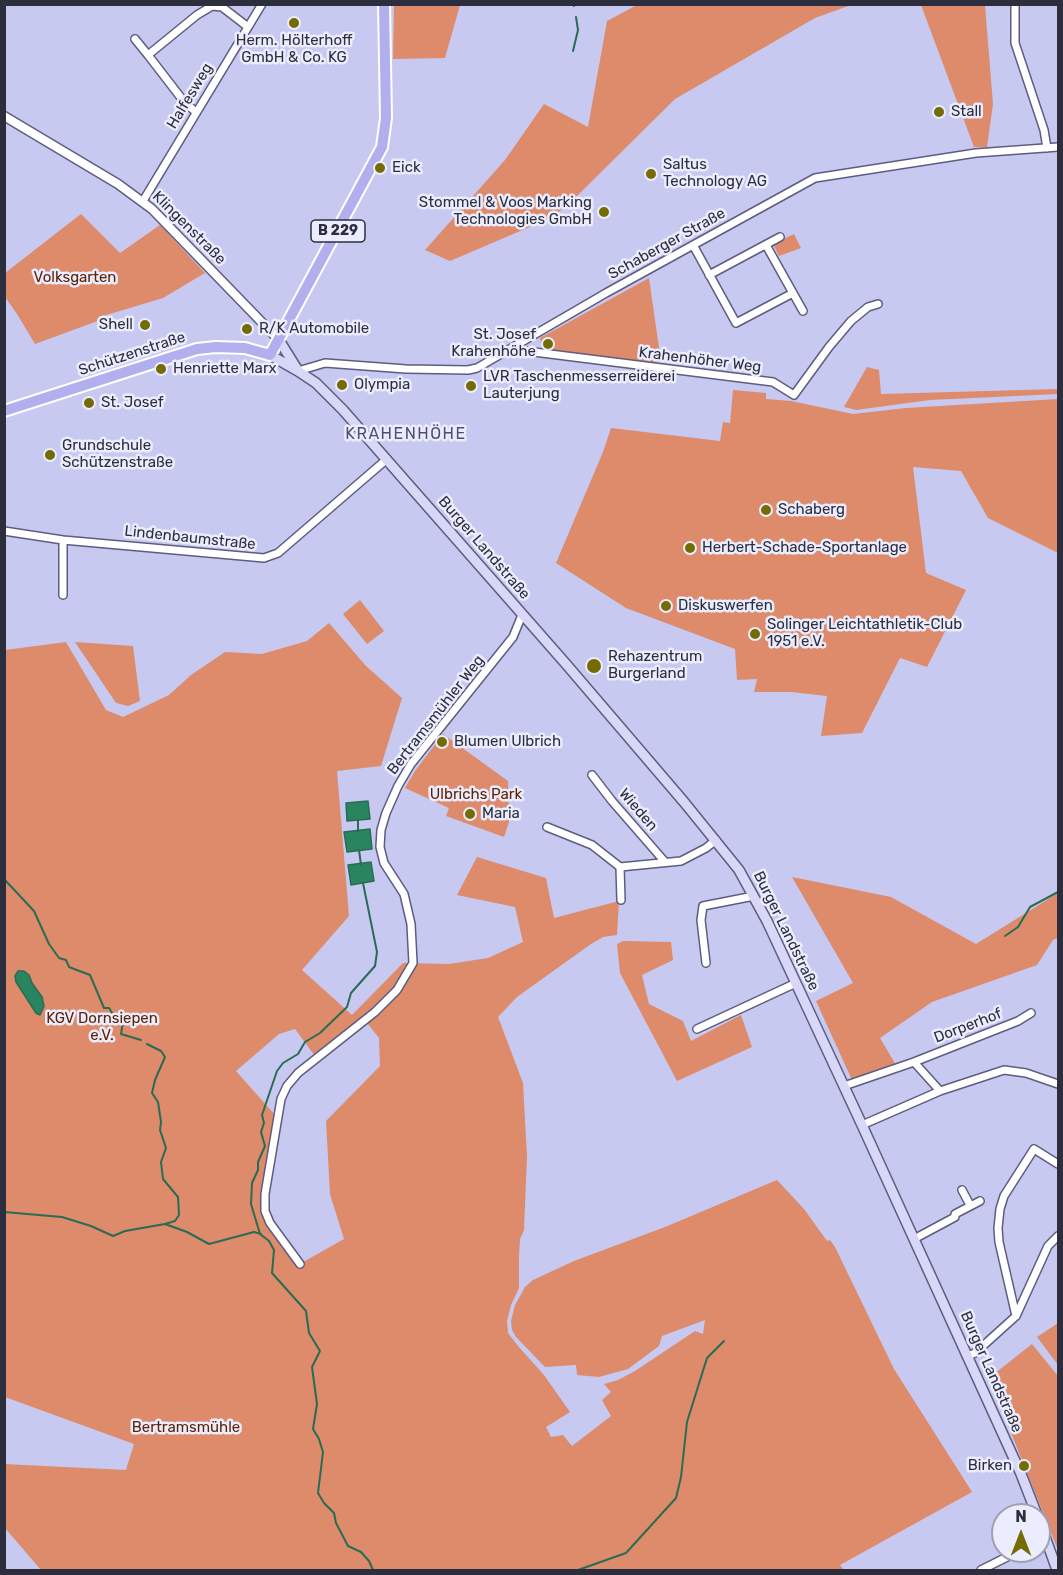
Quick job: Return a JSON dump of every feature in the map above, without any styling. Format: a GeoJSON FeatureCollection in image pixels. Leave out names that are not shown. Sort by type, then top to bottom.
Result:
{"type":"FeatureCollection","features":[{"type":"Feature","properties":{"kind":"main road","name":"B 229"},"geometry":{"type":"LineString","coordinates":[[270,355],[382,147],[386,118],[384,4]]}},
{"type":"Feature","properties":{"kind":"main road","name":"Burger Landstraße"},"geometry":{"type":"LineString","coordinates":[[279,339],[298,371]]}},
{"type":"Feature","properties":{"kind":"main road","name":"Schützenstraße"},"geometry":{"type":"LineString","coordinates":[[4,411],[197,349],[245,348],[270,355]]}},
{"type":"Feature","properties":{"kind":"main road","name":"Burger Landstraße"},"geometry":{"type":"LineString","coordinates":[[270,355],[316,383],[338,404],[566,664],[739,870],[754,896],[844,1086],[968,1356],[1032,1503]]}},
{"type":"Feature","properties":{"kind":"street","name":"Halfesweg"},"geometry":{"type":"LineString","coordinates":[[143,201],[262,4]]}},
{"type":"Feature","properties":{"kind":"street"},"geometry":{"type":"LineString","coordinates":[[1015,4],[1016,48],[1044,130],[1047,148]]}},
{"type":"Feature","properties":{"kind":"street"},"geometry":{"type":"LineString","coordinates":[[148,55],[212,6],[222,7],[248,27]]}},
{"type":"Feature","properties":{"kind":"street"},"geometry":{"type":"LineString","coordinates":[[135,39],[185,103],[196,112]]}},
{"type":"Feature","properties":{"kind":"street","name":"Klingenstraße"},"geometry":{"type":"LineString","coordinates":[[4,116],[143,201],[182,238],[279,339]]}},
{"type":"Feature","properties":{"kind":"street","name":"Schaberger Straße"},"geometry":{"type":"LineString","coordinates":[[298,371],[325,363],[397,369],[472,369],[814,178],[976,153],[1059,147]]}},
{"type":"Feature","properties":{"kind":"street"},"geometry":{"type":"LineString","coordinates":[[710,275],[780,237]]}},
{"type":"Feature","properties":{"kind":"street"},"geometry":{"type":"LineString","coordinates":[[693,245],[736,323],[793,293]]}},
{"type":"Feature","properties":{"kind":"street"},"geometry":{"type":"LineString","coordinates":[[766,245],[803,311]]}},
{"type":"Feature","properties":{"kind":"street","name":"Krahenhöher Weg"},"geometry":{"type":"LineString","coordinates":[[510,349],[773,382],[794,395],[851,321],[868,307],[878,304]]}},
{"type":"Feature","properties":{"kind":"street","name":"Lindenbaumstraße"},"geometry":{"type":"LineString","coordinates":[[4,531],[63,540],[266,558],[278,553],[387,459]]}},
{"type":"Feature","properties":{"kind":"street"},"geometry":{"type":"LineString","coordinates":[[63,540],[63,595]]}},
{"type":"Feature","properties":{"kind":"street","name":"Bertramsmühler Weg"},"geometry":{"type":"LineString","coordinates":[[300,1264],[270,1223],[265,1211],[265,1194],[281,1100],[285,1089],[298,1073],[375,1012],[397,990],[413,963],[411,924],[404,894],[384,864],[380,847],[381,830],[386,813],[411,764],[513,637],[522,615]]}},
{"type":"Feature","properties":{"kind":"street","name":"Wieden"},"geometry":{"type":"LineString","coordinates":[[592,775],[606,795],[665,862]]}},
{"type":"Feature","properties":{"kind":"street"},"geometry":{"type":"LineString","coordinates":[[547,826],[592,845],[620,867],[688,858],[716,840]]}},
{"type":"Feature","properties":{"kind":"street"},"geometry":{"type":"LineString","coordinates":[[620,867],[621,900]]}},
{"type":"Feature","properties":{"kind":"street"},"geometry":{"type":"LineString","coordinates":[[706,963],[701,920],[703,906],[754,896]]}},
{"type":"Feature","properties":{"kind":"street"},"geometry":{"type":"LineString","coordinates":[[697,1029],[796,983]]}},
{"type":"Feature","properties":{"kind":"street","name":"Dorperhof"},"geometry":{"type":"LineString","coordinates":[[844,1086],[914,1062],[1018,1021],[1031,1013]]}},
{"type":"Feature","properties":{"kind":"street"},"geometry":{"type":"LineString","coordinates":[[914,1062],[940,1091]]}},
{"type":"Feature","properties":{"kind":"street"},"geometry":{"type":"LineString","coordinates":[[862,1125],[940,1091],[1008,1070],[1026,1073],[1059,1084]]}},
{"type":"Feature","properties":{"kind":"street"},"geometry":{"type":"LineString","coordinates":[[1016,1316],[999,1242],[1000,1209],[1004,1196],[1034,1149],[1059,1164]]}},
{"type":"Feature","properties":{"kind":"street"},"geometry":{"type":"LineString","coordinates":[[962,1190],[970,1205]]}},
{"type":"Feature","properties":{"kind":"street"},"geometry":{"type":"LineString","coordinates":[[914,1239],[980,1201]]}},
{"type":"Feature","properties":{"kind":"street"},"geometry":{"type":"LineString","coordinates":[[968,1356],[975,1353],[1016,1316],[1048,1246],[1059,1236]]}},
{"type":"Feature","properties":{"kind":"street"},"geometry":{"type":"LineString","coordinates":[[981,1570],[995,1563]]}},
{"type":"Feature","properties":{"kind":"green space"},"geometry":{"type":"Polygon","coordinates":[[[394,5],[460,5],[445,58],[393,59],[394,5]]]}},
{"type":"Feature","properties":{"kind":"green space"},"geometry":{"type":"Polygon","coordinates":[[[637,5],[851,5],[815,18],[675,99],[553,217],[450,261],[425,250],[505,160],[544,104],[588,127],[607,21],[637,5]]]}},
{"type":"Feature","properties":{"kind":"green space"},"geometry":{"type":"Polygon","coordinates":[[[921,5],[985,5],[993,104],[987,147],[974,147],[921,5]]]}},
{"type":"Feature","properties":{"kind":"green space","name":"Volksgarten"},"geometry":{"type":"Polygon","coordinates":[[[81,214],[120,253],[160,225],[205,273],[163,298],[103,316],[103,319],[35,344],[5,297],[5,273],[81,214]]]}},
{"type":"Feature","properties":{"kind":"green space"},"geometry":{"type":"Polygon","coordinates":[[[794,234],[801,248],[779,256],[773,244],[794,234]]]}},
{"type":"Feature","properties":{"kind":"green space"},"geometry":{"type":"Polygon","coordinates":[[[649,278],[661,362],[645,363],[543,352],[540,338],[649,278]]]}},
{"type":"Feature","properties":{"kind":"green space"},"geometry":{"type":"Polygon","coordinates":[[[867,367],[879,370],[881,394],[1058,389],[1058,394],[930,400],[856,410],[844,407],[867,367]]]}},
{"type":"Feature","properties":{"kind":"green space"},"geometry":{"type":"Polygon","coordinates":[[[733,390],[766,393],[766,399],[791,401],[853,414],[906,408],[1058,399],[1058,553],[988,518],[961,471],[913,467],[926,573],[966,590],[927,667],[900,658],[862,733],[821,736],[827,696],[791,692],[754,692],[757,679],[737,680],[735,649],[626,608],[556,563],[611,428],[720,441],[723,422],[730,423],[733,390]]]}},
{"type":"Feature","properties":{"kind":"green space"},"geometry":{"type":"Polygon","coordinates":[[[360,600],[384,631],[367,644],[343,614],[360,600]]]}},
{"type":"Feature","properties":{"kind":"green space"},"geometry":{"type":"Polygon","coordinates":[[[329,623],[366,666],[402,698],[381,766],[337,771],[349,916],[302,970],[352,1015],[403,963],[449,964],[488,958],[523,942],[515,907],[457,895],[477,857],[546,878],[554,918],[619,901],[617,935],[603,937],[591,944],[517,997],[498,1017],[523,1083],[527,1156],[524,1230],[520,1239],[519,1288],[507,1321],[508,1333],[544,1375],[570,1412],[546,1427],[551,1437],[563,1435],[572,1446],[611,1416],[602,1400],[611,1392],[604,1384],[635,1371],[695,1331],[703,1334],[705,1320],[662,1336],[659,1346],[628,1369],[599,1377],[577,1375],[576,1365],[545,1367],[516,1337],[511,1321],[515,1305],[525,1287],[533,1280],[574,1261],[665,1227],[777,1180],[804,1209],[827,1241],[830,1240],[835,1247],[894,1369],[972,1492],[840,1565],[844,1570],[41,1570],[5,1528],[4,1464],[126,1470],[134,1444],[5,1397],[5,650],[66,642],[106,710],[123,717],[169,695],[191,675],[225,652],[262,654],[307,641],[329,623]],[[364,1019],[315,1056],[295,1029],[279,1034],[236,1071],[275,1115],[263,1214],[298,1265],[344,1239],[330,1194],[326,1121],[380,1066],[379,1038],[364,1019]]]}},
{"type":"Feature","properties":{"kind":"green space"},"geometry":{"type":"Polygon","coordinates":[[[75,642],[133,646],[140,701],[128,706],[116,703],[75,642]]]}},
{"type":"Feature","properties":{"kind":"green space","name":"Ulbrichs Park"},"geometry":{"type":"Polygon","coordinates":[[[443,734],[508,781],[509,822],[504,837],[446,816],[449,808],[405,788],[443,734]]]}},
{"type":"Feature","properties":{"kind":"green space"},"geometry":{"type":"Polygon","coordinates":[[[792,877],[891,897],[976,944],[1058,893],[1058,938],[1053,940],[1037,965],[932,1002],[880,1038],[896,1065],[852,1080],[816,1001],[853,983],[792,877]]]}},
{"type":"Feature","properties":{"kind":"green space"},"geometry":{"type":"Polygon","coordinates":[[[623,941],[671,942],[673,960],[642,975],[649,1004],[683,1021],[691,1041],[741,1015],[752,1047],[677,1081],[620,973],[617,944],[623,941]]]}},
{"type":"Feature","properties":{"kind":"green space"},"geometry":{"type":"Polygon","coordinates":[[[1058,1323],[1058,1365],[1037,1337],[1058,1323]]]}},
{"type":"Feature","properties":{"kind":"green space"},"geometry":{"type":"Polygon","coordinates":[[[1032,1344],[1058,1376],[1058,1550],[1051,1533],[1051,1503],[1039,1503],[989,1378],[1032,1344]]]}},
{"type":"Feature","properties":{"kind":"shaded area"},"geometry":{"type":"Polygon","coordinates":[[[368,801],[370,819],[347,821],[346,803],[368,801]]]}},
{"type":"Feature","properties":{"kind":"shaded area"},"geometry":{"type":"Polygon","coordinates":[[[370,829],[372,849],[347,852],[344,832],[370,829]]]}},
{"type":"Feature","properties":{"kind":"shaded area"},"geometry":{"type":"Polygon","coordinates":[[[371,862],[374,881],[351,885],[348,865],[371,862]]]}},
{"type":"Feature","properties":{"kind":"shaded area"},"geometry":{"type":"Polygon","coordinates":[[[18,971],[24,971],[29,975],[42,997],[44,1006],[40,1015],[36,1013],[16,982],[15,976],[18,971]]]}},
{"type":"Feature","properties":{"kind":"waterway"},"geometry":{"type":"LineString","coordinates":[[573,51],[578,30],[576,17]]}},
{"type":"Feature","properties":{"kind":"waterway"},"geometry":{"type":"LineString","coordinates":[[358,820],[358,832]]}},
{"type":"Feature","properties":{"kind":"waterway"},"geometry":{"type":"LineString","coordinates":[[359,850],[361,865]]}},
{"type":"Feature","properties":{"kind":"waterway"},"geometry":{"type":"LineString","coordinates":[[4,879],[34,911],[49,944],[59,958],[66,960],[69,967],[90,975],[104,1008],[109,1008],[114,1016],[123,1022],[121,1034],[141,1040]]}},
{"type":"Feature","properties":{"kind":"waterway"},"geometry":{"type":"LineString","coordinates":[[363,883],[377,952],[375,966],[351,993],[347,1007],[320,1033],[305,1042],[298,1054],[283,1063],[277,1071],[262,1115],[264,1123],[261,1132],[265,1146],[252,1183],[251,1204],[260,1234],[269,1241],[274,1250],[272,1273],[306,1311],[309,1333],[320,1351],[312,1367],[317,1404],[313,1429],[323,1452],[318,1493],[334,1513],[336,1523],[348,1546],[361,1552],[373,1570]]}},
{"type":"Feature","properties":{"kind":"waterway"},"geometry":{"type":"LineString","coordinates":[[1005,936],[1018,927],[1030,907],[1058,892]]}},
{"type":"Feature","properties":{"kind":"waterway"},"geometry":{"type":"LineString","coordinates":[[147,1044],[161,1051],[165,1057],[152,1093],[158,1102],[160,1130],[166,1148],[161,1162],[163,1179],[178,1197],[179,1215],[175,1221],[165,1224]]}},
{"type":"Feature","properties":{"kind":"waterway"},"geometry":{"type":"LineString","coordinates":[[4,1212],[62,1217],[113,1236],[125,1231],[165,1224],[187,1232],[209,1244],[254,1232],[261,1234]]}},
{"type":"Feature","properties":{"kind":"waterway"},"geometry":{"type":"LineString","coordinates":[[578,1570],[626,1553],[676,1498],[681,1477],[687,1422],[707,1358],[724,1341]]}},
{"type":"Feature","properties":{"kind":"place","name":"Herm. Hölterhoff GmbH & Co. KG"},"geometry":{"type":"Point","coordinates":[294,23]}},
{"type":"Feature","properties":{"kind":"place","name":"Stall"},"geometry":{"type":"Point","coordinates":[939,112]}},
{"type":"Feature","properties":{"kind":"place","name":"Eick"},"geometry":{"type":"Point","coordinates":[380,168]}},
{"type":"Feature","properties":{"kind":"place","name":"Saltus Technology AG"},"geometry":{"type":"Point","coordinates":[651,174]}},
{"type":"Feature","properties":{"kind":"place","name":"Stommel & Voos Marking Technologies GmbH"},"geometry":{"type":"Point","coordinates":[604,212]}},
{"type":"Feature","properties":{"kind":"place","name":"Shell"},"geometry":{"type":"Point","coordinates":[145,325]}},
{"type":"Feature","properties":{"kind":"place","name":"R/K Automobile"},"geometry":{"type":"Point","coordinates":[247,329]}},
{"type":"Feature","properties":{"kind":"place","name":"St. Josef Krahenhöhe"},"geometry":{"type":"Point","coordinates":[548,344]}},
{"type":"Feature","properties":{"kind":"place","name":"Henriette Marx"},"geometry":{"type":"Point","coordinates":[161,369]}},
{"type":"Feature","properties":{"kind":"place","name":"Olympia"},"geometry":{"type":"Point","coordinates":[342,385]}},
{"type":"Feature","properties":{"kind":"place","name":"LVR Taschenmesserreiderei Lauterjung"},"geometry":{"type":"Point","coordinates":[471,386]}},
{"type":"Feature","properties":{"kind":"place","name":"St. Josef"},"geometry":{"type":"Point","coordinates":[89,403]}},
{"type":"Feature","properties":{"kind":"place","name":"Grundschule Schützenstraße"},"geometry":{"type":"Point","coordinates":[50,455]}},
{"type":"Feature","properties":{"kind":"place","name":"Schaberg"},"geometry":{"type":"Point","coordinates":[766,510]}},
{"type":"Feature","properties":{"kind":"place","name":"Herbert-Schade-Sportanlage"},"geometry":{"type":"Point","coordinates":[690,548]}},
{"type":"Feature","properties":{"kind":"place","name":"Diskuswerfen"},"geometry":{"type":"Point","coordinates":[666,606]}},
{"type":"Feature","properties":{"kind":"place","name":"Solinger Leichtathletik-Club 1951 e.V."},"geometry":{"type":"Point","coordinates":[755,634]}},
{"type":"Feature","properties":{"kind":"place","name":"Rehazentrum Burgerland"},"geometry":{"type":"Point","coordinates":[594,666]}},
{"type":"Feature","properties":{"kind":"place","name":"Blumen Ulbrich"},"geometry":{"type":"Point","coordinates":[442,742]}},
{"type":"Feature","properties":{"kind":"place","name":"Maria"},"geometry":{"type":"Point","coordinates":[470,814]}},
{"type":"Feature","properties":{"kind":"place","name":"Birken"},"geometry":{"type":"Point","coordinates":[1024,1466]}},
{"type":"Feature","properties":{"kind":"district","name":"KRAHENHÖHE"},"geometry":{"type":"Point","coordinates":[406,434]}},
{"type":"Feature","properties":{"kind":"park label","name":"KGV Dornsiepen e.V."},"geometry":{"type":"Point","coordinates":[102,1028]}},
{"type":"Feature","properties":{"kind":"park label","name":"Bertramsmühle"},"geometry":{"type":"Point","coordinates":[186,1428]}}]}
